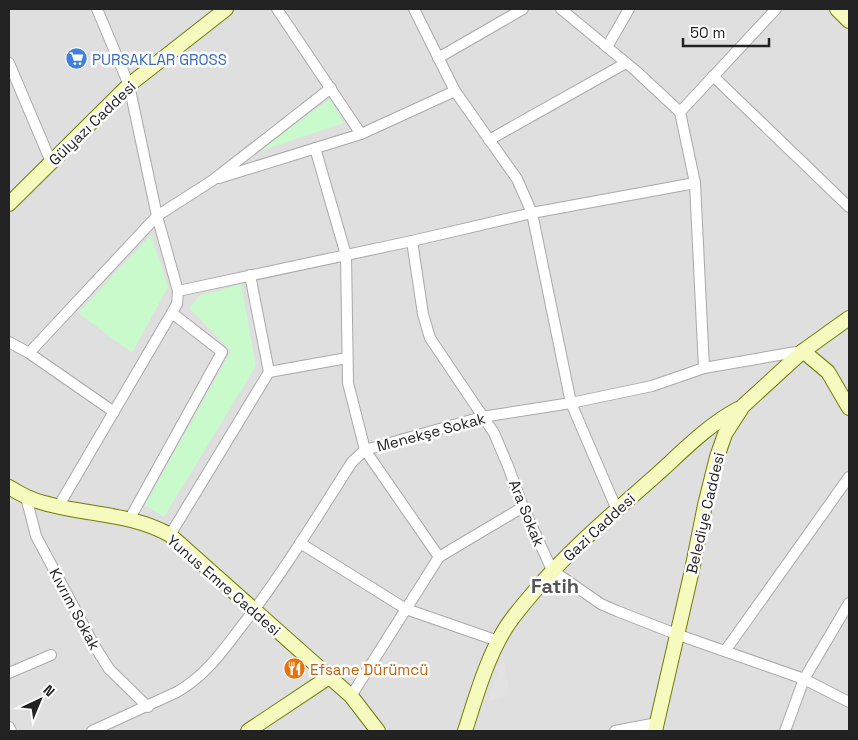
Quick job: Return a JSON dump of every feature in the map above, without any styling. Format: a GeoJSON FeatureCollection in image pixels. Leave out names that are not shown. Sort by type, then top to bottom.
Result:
{"type":"FeatureCollection","features":[{"type":"Feature","properties":{"kind":"street"},"geometry":{"type":"LineString","coordinates":[[58,506],[177,304],[178,290],[156,216],[129,85],[97,9]]}},
{"type":"Feature","properties":{"kind":"street","name":"Gülyazı Caddesi"},"geometry":{"type":"LineString","coordinates":[[9,204],[129,85],[226,9]]}},
{"type":"Feature","properties":{"kind":"street"},"geometry":{"type":"LineString","coordinates":[[278,9],[361,134]]}},
{"type":"Feature","properties":{"kind":"street"},"geometry":{"type":"LineString","coordinates":[[414,9],[454,91],[517,179],[532,213],[571,403],[616,510]]}},
{"type":"Feature","properties":{"kind":"street"},"geometry":{"type":"LineString","coordinates":[[438,58],[523,9]]}},
{"type":"Feature","properties":{"kind":"street"},"geometry":{"type":"LineString","coordinates":[[561,9],[626,63],[680,112],[695,183],[704,368]]}},
{"type":"Feature","properties":{"kind":"street"},"geometry":{"type":"LineString","coordinates":[[607,47],[629,9]]}},
{"type":"Feature","properties":{"kind":"street"},"geometry":{"type":"LineString","coordinates":[[680,112],[776,9]]}},
{"type":"Feature","properties":{"kind":"street"},"geometry":{"type":"LineString","coordinates":[[837,9],[849,21]]}},
{"type":"Feature","properties":{"kind":"street"},"geometry":{"type":"LineString","coordinates":[[489,140],[626,63]]}},
{"type":"Feature","properties":{"kind":"street"},"geometry":{"type":"LineString","coordinates":[[9,66],[51,162]]}},
{"type":"Feature","properties":{"kind":"street"},"geometry":{"type":"LineString","coordinates":[[713,76],[849,207]]}},
{"type":"Feature","properties":{"kind":"street"},"geometry":{"type":"LineString","coordinates":[[29,353],[156,216],[213,180],[330,88]]}},
{"type":"Feature","properties":{"kind":"street"},"geometry":{"type":"LineString","coordinates":[[213,180],[361,134],[454,91]]}},
{"type":"Feature","properties":{"kind":"street"},"geometry":{"type":"LineString","coordinates":[[315,148],[346,255],[348,383],[365,450],[439,557]]}},
{"type":"Feature","properties":{"kind":"street"},"geometry":{"type":"LineString","coordinates":[[178,290],[412,241],[532,213],[695,183]]}},
{"type":"Feature","properties":{"kind":"street","name":"Ara Sokak"},"geometry":{"type":"LineString","coordinates":[[412,241],[423,314],[430,338],[498,441],[523,507],[552,570]]}},
{"type":"Feature","properties":{"kind":"street"},"geometry":{"type":"LineString","coordinates":[[170,535],[269,372],[250,275]]}},
{"type":"Feature","properties":{"kind":"street"},"geometry":{"type":"LineString","coordinates":[[130,520],[222,352],[172,313]]}},
{"type":"Feature","properties":{"kind":"street","name":"Belediye Caddesi"},"geometry":{"type":"LineString","coordinates":[[656,727],[717,457],[728,430],[743,406],[803,351],[849,318]]}},
{"type":"Feature","properties":{"kind":"street"},"geometry":{"type":"LineString","coordinates":[[9,342],[29,353],[114,412]]}},
{"type":"Feature","properties":{"kind":"street"},"geometry":{"type":"LineString","coordinates":[[803,351],[828,372],[849,408]]}},
{"type":"Feature","properties":{"kind":"street","name":"Menekşe Sokak"},"geometry":{"type":"LineString","coordinates":[[92,731],[148,707],[198,679],[216,660],[254,610],[352,462],[365,450],[482,417],[571,403],[652,386],[704,368],[803,351]]}},
{"type":"Feature","properties":{"kind":"street"},"geometry":{"type":"LineString","coordinates":[[269,372],[347,358]]}},
{"type":"Feature","properties":{"kind":"street","name":"Gazi Caddesi"},"geometry":{"type":"LineString","coordinates":[[465,731],[476,696],[498,641],[514,616],[552,570],[616,510],[715,424],[743,406]]}},
{"type":"Feature","properties":{"kind":"street"},"geometry":{"type":"LineString","coordinates":[[725,651],[849,478]]}},
{"type":"Feature","properties":{"kind":"street","name":"Yunus Emre Caddesi"},"geometry":{"type":"LineString","coordinates":[[9,487],[26,497],[58,506],[130,520],[152,526],[170,535],[351,696],[378,731]]}},
{"type":"Feature","properties":{"kind":"street","name":"Kıvrım Sokak"},"geometry":{"type":"LineString","coordinates":[[26,497],[36,536],[105,664],[148,707]]}},
{"type":"Feature","properties":{"kind":"street"},"geometry":{"type":"LineString","coordinates":[[351,696],[439,557],[523,507]]}},
{"type":"Feature","properties":{"kind":"street"},"geometry":{"type":"LineString","coordinates":[[300,543],[406,609],[498,641]]}},
{"type":"Feature","properties":{"kind":"street"},"geometry":{"type":"LineString","coordinates":[[552,570],[601,604],[676,634],[804,679],[849,702]]}},
{"type":"Feature","properties":{"kind":"street"},"geometry":{"type":"LineString","coordinates":[[785,731],[804,679],[849,603]]}},
{"type":"Feature","properties":{"kind":"street"},"geometry":{"type":"LineString","coordinates":[[9,673],[51,655]]}},
{"type":"Feature","properties":{"kind":"street"},"geometry":{"type":"LineString","coordinates":[[248,731],[329,677]]}},
{"type":"Feature","properties":{"kind":"street"},"geometry":{"type":"LineString","coordinates":[[9,727],[11,731]]}},
{"type":"Feature","properties":{"kind":"street"},"geometry":{"type":"LineString","coordinates":[[615,731],[656,727]]}},
{"type":"Feature","properties":{"kind":"shaded area"},"geometry":{"type":"Polygon","coordinates":[[[9,9],[849,9],[849,731],[9,731],[9,9]]]}},
{"type":"Feature","properties":{"kind":"shaded area"},"geometry":{"type":"Polygon","coordinates":[[[503,655],[510,696],[488,701],[503,655]]]}},
{"type":"Feature","properties":{"kind":"green space"},"geometry":{"type":"Polygon","coordinates":[[[330,99],[344,123],[257,152],[330,99]]]}},
{"type":"Feature","properties":{"kind":"green space"},"geometry":{"type":"Polygon","coordinates":[[[151,235],[168,287],[132,353],[78,313],[151,235]]]}},
{"type":"Feature","properties":{"kind":"green space"},"geometry":{"type":"Polygon","coordinates":[[[241,284],[256,366],[164,517],[145,505],[231,351],[189,308],[199,296],[241,284]]]}},
{"type":"Feature","properties":{"kind":"place","name":"PURSAKLAR GROSS"},"geometry":{"type":"Point","coordinates":[76,59]}},
{"type":"Feature","properties":{"kind":"place","name":"Efsane Dürümcü"},"geometry":{"type":"Point","coordinates":[294,669]}},
{"type":"Feature","properties":{"kind":"district","name":"Fatih"},"geometry":{"type":"Point","coordinates":[555,586]}}]}
